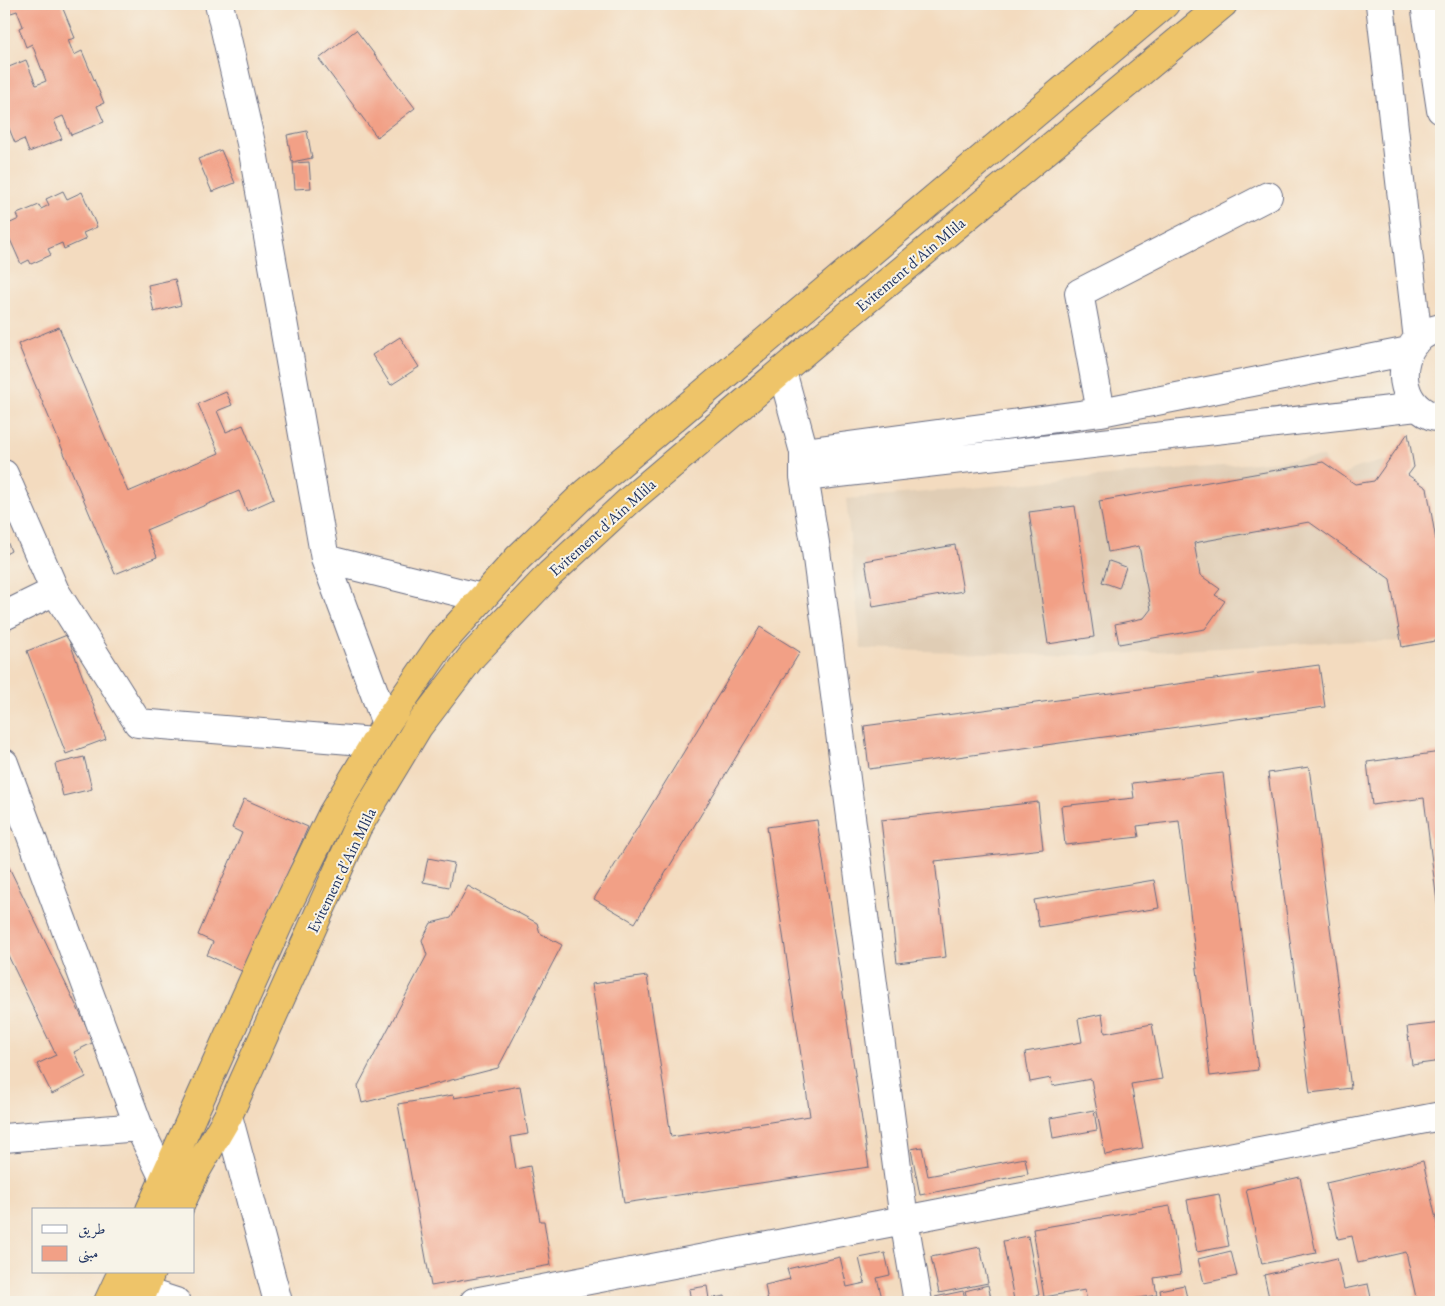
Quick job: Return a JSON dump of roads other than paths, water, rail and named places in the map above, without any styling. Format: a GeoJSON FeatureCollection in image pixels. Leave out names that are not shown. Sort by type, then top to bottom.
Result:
{"type":"FeatureCollection","features":[{"type":"Feature","properties":{"kind":"highway","name":"Evitement d'Ain Mlila"},"geometry":{"type":"LineString","coordinates":[[151,1208],[278,923],[332,814],[380,733],[441,644],[518,558],[585,493],[1164,4]]}},
{"type":"Feature","properties":{"kind":"highway","name":"Evitement d'Ain Mlila"},"geometry":{"type":"LineString","coordinates":[[179,1208],[196,1171],[228,1116],[357,828],[418,726],[473,656],[550,574],[630,500],[1223,4]]}},
{"type":"Feature","properties":{"kind":"highway"},"geometry":{"type":"LineString","coordinates":[[108,1302],[121,1274]]}},
{"type":"Feature","properties":{"kind":"street"},"geometry":{"type":"LineString","coordinates":[[4,474],[55,591],[138,723],[380,733],[325,560],[253,152],[219,4]]}},
{"type":"Feature","properties":{"kind":"street"},"geometry":{"type":"LineString","coordinates":[[1380,4],[1423,340],[1404,366],[1404,380],[1408,395],[1429,413]]}},
{"type":"Feature","properties":{"kind":"street"},"geometry":{"type":"LineString","coordinates":[[1425,4],[1441,110]]}},
{"type":"Feature","properties":{"kind":"street"},"geometry":{"type":"LineString","coordinates":[[1101,412],[1079,294],[1268,196]]}},
{"type":"Feature","properties":{"kind":"street"},"geometry":{"type":"LineString","coordinates":[[804,465],[1101,412],[1423,340]]}},
{"type":"Feature","properties":{"kind":"street"},"geometry":{"type":"LineString","coordinates":[[782,371],[804,465],[904,1220],[918,1302]]}},
{"type":"Feature","properties":{"kind":"street"},"geometry":{"type":"LineString","coordinates":[[804,465],[1429,413]]}},
{"type":"Feature","properties":{"kind":"street"},"geometry":{"type":"LineString","coordinates":[[325,560],[482,598]]}},
{"type":"Feature","properties":{"kind":"street"},"geometry":{"type":"LineString","coordinates":[[4,616],[55,591]]}},
{"type":"Feature","properties":{"kind":"street"},"geometry":{"type":"LineString","coordinates":[[4,763],[139,1127],[164,1180]]}},
{"type":"Feature","properties":{"kind":"street"},"geometry":{"type":"LineString","coordinates":[[228,1116],[278,1302]]}},
{"type":"Feature","properties":{"kind":"street"},"geometry":{"type":"LineString","coordinates":[[474,1302],[1441,1116]]}},
{"type":"Feature","properties":{"kind":"street"},"geometry":{"type":"LineString","coordinates":[[4,1138],[139,1127]]}},
{"type":"Feature","properties":{"kind":"street"},"geometry":{"type":"LineString","coordinates":[[144,1289],[176,1302]]}}]}
